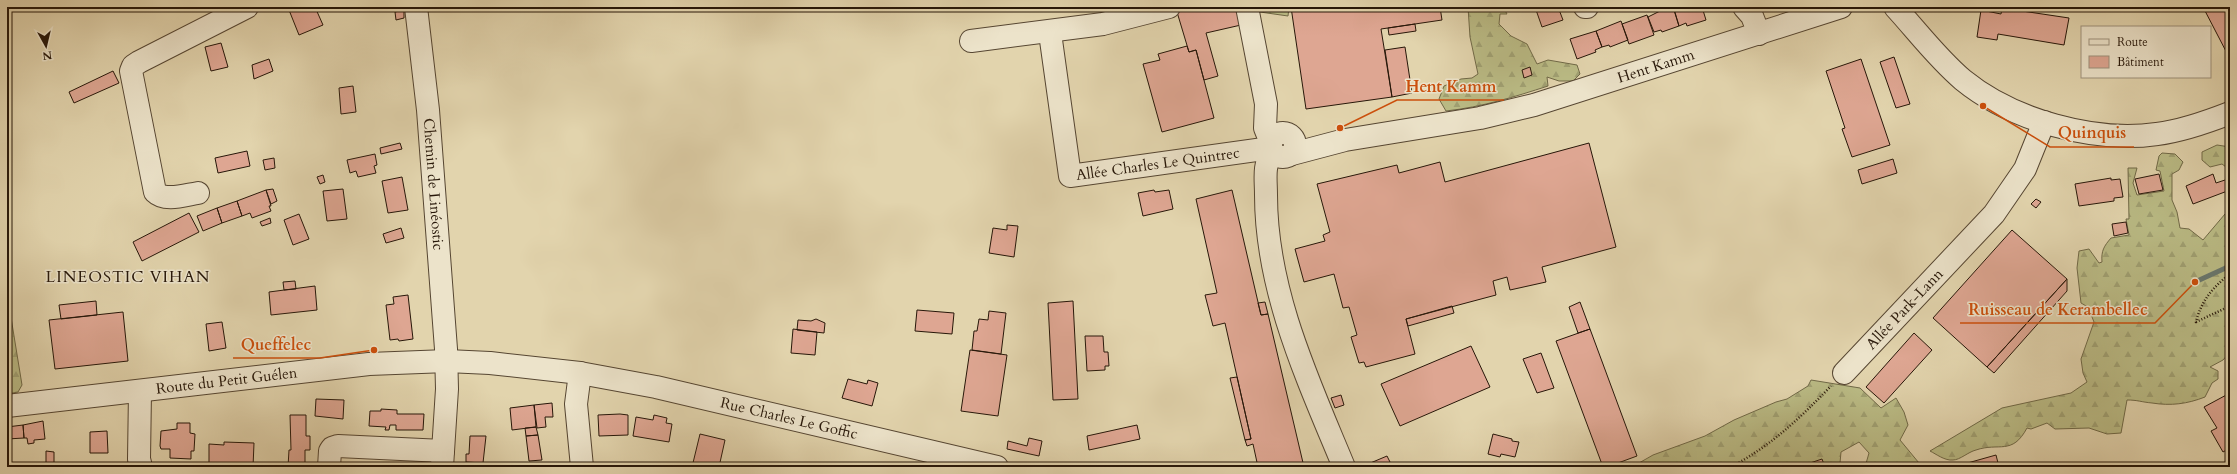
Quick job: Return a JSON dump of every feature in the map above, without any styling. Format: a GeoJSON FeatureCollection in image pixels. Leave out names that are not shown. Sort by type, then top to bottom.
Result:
{"type":"FeatureCollection","features":[{"type":"Feature","properties":{"kind":"street"},"geometry":{"type":"LineString","coordinates":[[198,193],[167,197],[160,196],[155,192],[131,71],[133,66],[139,62],[247,7]]}},
{"type":"Feature","properties":{"kind":"street","name":"Chemin de Linéostic"},"geometry":{"type":"LineString","coordinates":[[416,7],[428,110],[447,361],[442,459]]}},
{"type":"Feature","properties":{"kind":"street"},"geometry":{"type":"LineString","coordinates":[[971,42],[1050,33],[1103,24],[1169,7]]}},
{"type":"Feature","properties":{"kind":"street"},"geometry":{"type":"LineString","coordinates":[[1247,7],[1266,104],[1265,128],[1282,146],[1265,168],[1265,209],[1269,244],[1286,317],[1344,467]]}},
{"type":"Feature","properties":{"kind":"street"},"geometry":{"type":"LineString","coordinates":[[1744,7],[1752,16],[1759,34]]}},
{"type":"Feature","properties":{"kind":"street"},"geometry":{"type":"LineString","coordinates":[[1895,7],[1964,80],[2008,107],[2044,122],[2091,132],[2137,136],[2172,132],[2230,114]]}},
{"type":"Feature","properties":{"kind":"street","name":"Hent Kamm"},"geometry":{"type":"LineString","coordinates":[[1282,146],[1345,140],[1480,118],[1534,106],[1832,9]]}},
{"type":"Feature","properties":{"kind":"street","name":"Allée Charles Le Quintrec"},"geometry":{"type":"LineString","coordinates":[[1050,33],[1070,176],[1282,146]]}},
{"type":"Feature","properties":{"kind":"street","name":"Allée Park-Lann"},"geometry":{"type":"LineString","coordinates":[[1844,373],[1994,214],[2025,169],[2044,122]]}},
{"type":"Feature","properties":{"kind":"street","name":"Rue Charles Le Goffic"},"geometry":{"type":"LineString","coordinates":[[447,361],[520,366],[580,373],[696,395],[997,467]]}},
{"type":"Feature","properties":{"kind":"street","name":"Route du Petit Guélen"},"geometry":{"type":"LineString","coordinates":[[7,406],[369,364],[447,361]]}},
{"type":"Feature","properties":{"kind":"street"},"geometry":{"type":"LineString","coordinates":[[580,373],[576,404],[582,467]]}},
{"type":"Feature","properties":{"kind":"street"},"geometry":{"type":"LineString","coordinates":[[140,390],[141,467]]}},
{"type":"Feature","properties":{"kind":"street"},"geometry":{"type":"LineString","coordinates":[[329,467],[330,451],[332,448],[338,446],[442,459]]}},
{"type":"Feature","properties":{"kind":"path"},"geometry":{"type":"LineString","coordinates":[[2230,274],[2208,295],[2199,310],[2196,322],[2230,306]]}},
{"type":"Feature","properties":{"kind":"path"},"geometry":{"type":"LineString","coordinates":[[1731,467],[1760,450],[1781,435],[1844,373]]}},
{"type":"Feature","properties":{"kind":"green space"},"geometry":{"type":"Polygon","coordinates":[[[1260,7],[1289,7],[1288,16],[1260,12],[1260,7]]]}},
{"type":"Feature","properties":{"kind":"green space"},"geometry":{"type":"Polygon","coordinates":[[[1468,7],[1503,7],[1507,14],[1500,14],[1499,24],[1511,36],[1527,44],[1537,64],[1548,60],[1577,65],[1580,74],[1573,81],[1559,81],[1547,77],[1548,86],[1510,98],[1446,111],[1439,99],[1444,86],[1461,79],[1472,78],[1478,74],[1470,37],[1468,7]]]}},
{"type":"Feature","properties":{"kind":"green space"},"geometry":{"type":"Polygon","coordinates":[[[2217,145],[2230,147],[2230,170],[2222,164],[2210,167],[2202,160],[2202,152],[2217,145]]]}},
{"type":"Feature","properties":{"kind":"green space"},"geometry":{"type":"Polygon","coordinates":[[[2162,153],[2175,154],[2183,162],[2179,170],[2172,174],[2172,200],[2177,212],[2180,228],[2189,229],[2203,240],[2225,214],[2230,215],[2230,352],[2223,360],[2210,367],[2218,371],[2218,379],[2212,383],[2205,397],[2185,403],[2172,404],[2127,400],[2121,433],[2107,434],[2089,428],[2055,429],[2047,423],[2031,429],[2027,428],[2016,442],[2010,445],[1976,450],[1956,460],[1941,457],[1930,451],[2002,408],[2071,393],[2087,382],[2083,373],[2081,359],[2094,322],[2088,307],[2081,303],[2077,268],[2079,251],[2089,249],[2099,263],[2102,262],[2104,249],[2111,238],[2129,235],[2126,219],[2129,219],[2128,168],[2137,168],[2133,183],[2137,195],[2164,191],[2160,171],[2156,170],[2159,156],[2162,153]]]}},
{"type":"Feature","properties":{"kind":"green space"},"geometry":{"type":"Polygon","coordinates":[[[7,293],[22,385],[18,392],[7,394],[7,293]]]}},
{"type":"Feature","properties":{"kind":"green space"},"geometry":{"type":"Polygon","coordinates":[[[1811,380],[1860,388],[1881,408],[1896,398],[1904,412],[1908,425],[1900,440],[1919,463],[1919,467],[1865,467],[1869,453],[1859,442],[1841,452],[1840,463],[1831,467],[1632,467],[1653,455],[1705,436],[1734,420],[1776,402],[1787,399],[1808,386],[1811,380]]]}},
{"type":"Feature","properties":{"kind":"building"},"geometry":{"type":"Polygon","coordinates":[[[296,7],[315,7],[323,25],[299,35],[289,10],[296,7]]]}},
{"type":"Feature","properties":{"kind":"building"},"geometry":{"type":"Polygon","coordinates":[[[1194,7],[1237,7],[1241,25],[1206,33],[1218,76],[1204,80],[1196,50],[1189,52],[1177,12],[1194,7]]]}},
{"type":"Feature","properties":{"kind":"building"},"geometry":{"type":"Polygon","coordinates":[[[1291,7],[1440,7],[1442,20],[1381,29],[1392,97],[1306,109],[1291,7]]]}},
{"type":"Feature","properties":{"kind":"building"},"geometry":{"type":"Polygon","coordinates":[[[1535,7],[1558,7],[1563,20],[1542,27],[1535,7]]]}},
{"type":"Feature","properties":{"kind":"building"},"geometry":{"type":"Polygon","coordinates":[[[1668,7],[1673,7],[1679,26],[1662,32],[1661,30],[1654,32],[1648,17],[1668,7]]]}},
{"type":"Feature","properties":{"kind":"building"},"geometry":{"type":"Polygon","coordinates":[[[1680,7],[1702,7],[1706,20],[1687,26],[1686,23],[1679,26],[1674,9],[1680,7]]]}},
{"type":"Feature","properties":{"kind":"building"},"geometry":{"type":"Polygon","coordinates":[[[2203,7],[2230,7],[2230,59],[2203,7]]]}},
{"type":"Feature","properties":{"kind":"building"},"geometry":{"type":"Polygon","coordinates":[[[2002,8],[2069,18],[2064,45],[1998,34],[1997,40],[1977,37],[1981,10],[2001,14],[2002,8]]]}},
{"type":"Feature","properties":{"kind":"building"},"geometry":{"type":"Polygon","coordinates":[[[404,10],[404,18],[396,20],[395,12],[404,10]]]}},
{"type":"Feature","properties":{"kind":"building"},"geometry":{"type":"Polygon","coordinates":[[[1647,15],[1654,35],[1629,44],[1622,24],[1647,15]]]}},
{"type":"Feature","properties":{"kind":"building"},"geometry":{"type":"Polygon","coordinates":[[[1621,21],[1628,40],[1610,47],[1609,45],[1602,47],[1596,31],[1621,21]]]}},
{"type":"Feature","properties":{"kind":"building"},"geometry":{"type":"Polygon","coordinates":[[[1415,24],[1416,31],[1389,35],[1388,28],[1415,24]]]}},
{"type":"Feature","properties":{"kind":"building"},"geometry":{"type":"Polygon","coordinates":[[[1596,31],[1602,47],[1595,50],[1596,52],[1577,59],[1570,39],[1596,31]]]}},
{"type":"Feature","properties":{"kind":"building"},"geometry":{"type":"Polygon","coordinates":[[[221,43],[228,67],[211,71],[205,47],[221,43]]]}},
{"type":"Feature","properties":{"kind":"building"},"geometry":{"type":"Polygon","coordinates":[[[1187,46],[1189,52],[1196,50],[1214,118],[1162,132],[1143,64],[1160,60],[1158,54],[1187,46]]]}},
{"type":"Feature","properties":{"kind":"building"},"geometry":{"type":"Polygon","coordinates":[[[1405,47],[1412,93],[1392,97],[1385,50],[1405,47]]]}},
{"type":"Feature","properties":{"kind":"building"},"geometry":{"type":"Polygon","coordinates":[[[1894,57],[1910,104],[1896,108],[1880,62],[1894,57]]]}},
{"type":"Feature","properties":{"kind":"building"},"geometry":{"type":"Polygon","coordinates":[[[269,59],[273,71],[254,79],[252,65],[269,59]]]}},
{"type":"Feature","properties":{"kind":"building"},"geometry":{"type":"Polygon","coordinates":[[[1861,59],[1890,145],[1852,157],[1842,129],[1845,128],[1826,71],[1861,59]]]}},
{"type":"Feature","properties":{"kind":"building"},"geometry":{"type":"Polygon","coordinates":[[[1530,67],[1532,75],[1524,78],[1522,70],[1530,67]]]}},
{"type":"Feature","properties":{"kind":"building"},"geometry":{"type":"Polygon","coordinates":[[[113,71],[119,83],[74,103],[69,92],[113,71]]]}},
{"type":"Feature","properties":{"kind":"building"},"geometry":{"type":"Polygon","coordinates":[[[353,86],[356,112],[341,114],[339,88],[353,86]]]}},
{"type":"Feature","properties":{"kind":"building"},"geometry":{"type":"Polygon","coordinates":[[[400,143],[402,149],[381,154],[380,148],[400,143]]]}},
{"type":"Feature","properties":{"kind":"building"},"geometry":{"type":"Polygon","coordinates":[[[1589,143],[1616,247],[1542,267],[1546,282],[1510,290],[1507,277],[1493,281],[1496,295],[1406,319],[1415,354],[1366,367],[1364,362],[1359,363],[1351,337],[1357,335],[1349,307],[1343,308],[1334,274],[1304,282],[1295,249],[1325,241],[1323,235],[1330,232],[1317,184],[1397,165],[1399,173],[1440,162],[1445,182],[1589,143]]]}},
{"type":"Feature","properties":{"kind":"building"},"geometry":{"type":"Polygon","coordinates":[[[247,151],[250,166],[218,173],[215,158],[247,151]]]}},
{"type":"Feature","properties":{"kind":"building"},"geometry":{"type":"Polygon","coordinates":[[[375,154],[377,165],[374,166],[376,173],[358,177],[356,171],[350,173],[347,160],[375,154]]]}},
{"type":"Feature","properties":{"kind":"building"},"geometry":{"type":"Polygon","coordinates":[[[274,158],[275,168],[265,170],[263,160],[274,158]]]}},
{"type":"Feature","properties":{"kind":"building"},"geometry":{"type":"Polygon","coordinates":[[[1893,159],[1897,173],[1862,184],[1858,170],[1893,159]]]}},
{"type":"Feature","properties":{"kind":"building"},"geometry":{"type":"Polygon","coordinates":[[[2159,174],[2163,190],[2139,194],[2135,179],[2159,174]]]}},
{"type":"Feature","properties":{"kind":"building"},"geometry":{"type":"Polygon","coordinates":[[[2213,174],[2216,183],[2228,179],[2230,190],[2193,204],[2186,186],[2213,174]]]}},
{"type":"Feature","properties":{"kind":"building"},"geometry":{"type":"Polygon","coordinates":[[[323,175],[325,182],[320,184],[317,177],[323,175]]]}},
{"type":"Feature","properties":{"kind":"building"},"geometry":{"type":"Polygon","coordinates":[[[402,177],[408,210],[388,213],[382,181],[402,177]]]}},
{"type":"Feature","properties":{"kind":"building"},"geometry":{"type":"Polygon","coordinates":[[[2111,178],[2111,180],[2120,179],[2123,197],[2114,198],[2114,201],[2079,206],[2075,184],[2111,178]]]}},
{"type":"Feature","properties":{"kind":"building"},"geometry":{"type":"Polygon","coordinates":[[[273,189],[277,201],[271,204],[266,190],[273,189]]]}},
{"type":"Feature","properties":{"kind":"building"},"geometry":{"type":"Polygon","coordinates":[[[343,189],[347,219],[327,221],[323,191],[343,189]]]}},
{"type":"Feature","properties":{"kind":"building"},"geometry":{"type":"Polygon","coordinates":[[[266,190],[271,211],[252,218],[250,213],[242,216],[237,201],[266,190]]]}},
{"type":"Feature","properties":{"kind":"building"},"geometry":{"type":"Polygon","coordinates":[[[1154,190],[1155,192],[1169,190],[1173,209],[1143,216],[1138,193],[1154,190]]]}},
{"type":"Feature","properties":{"kind":"building"},"geometry":{"type":"Polygon","coordinates":[[[1232,190],[1261,315],[1268,314],[1304,467],[1258,467],[1253,444],[1247,446],[1245,440],[1251,439],[1225,323],[1213,326],[1205,295],[1217,293],[1196,199],[1232,190]]]}},
{"type":"Feature","properties":{"kind":"building"},"geometry":{"type":"Polygon","coordinates":[[[2036,199],[2041,202],[2036,208],[2031,204],[2036,199]]]}},
{"type":"Feature","properties":{"kind":"building"},"geometry":{"type":"Polygon","coordinates":[[[237,201],[242,216],[222,223],[217,208],[237,201]]]}},
{"type":"Feature","properties":{"kind":"building"},"geometry":{"type":"Polygon","coordinates":[[[217,208],[222,223],[203,231],[197,216],[217,208]]]}},
{"type":"Feature","properties":{"kind":"building"},"geometry":{"type":"Polygon","coordinates":[[[189,213],[199,232],[142,261],[133,242],[189,213]]]}},
{"type":"Feature","properties":{"kind":"building"},"geometry":{"type":"Polygon","coordinates":[[[299,214],[309,239],[293,245],[284,220],[299,214]]]}},
{"type":"Feature","properties":{"kind":"building"},"geometry":{"type":"Polygon","coordinates":[[[270,218],[271,223],[262,226],[260,222],[270,218]]]}},
{"type":"Feature","properties":{"kind":"building"},"geometry":{"type":"Polygon","coordinates":[[[2126,222],[2128,233],[2114,236],[2112,224],[2126,222]]]}},
{"type":"Feature","properties":{"kind":"building"},"geometry":{"type":"Polygon","coordinates":[[[1007,225],[1018,226],[1014,257],[989,253],[993,228],[1007,230],[1007,225]]]}},
{"type":"Feature","properties":{"kind":"building"},"geometry":{"type":"Polygon","coordinates":[[[401,228],[404,238],[386,243],[383,234],[401,228]]]}},
{"type":"Feature","properties":{"kind":"building"},"geometry":{"type":"Polygon","coordinates":[[[2012,230],[2067,279],[1987,367],[1933,318],[2012,230]]]}},
{"type":"Feature","properties":{"kind":"building"},"geometry":{"type":"Polygon","coordinates":[[[2067,279],[2067,291],[1994,373],[1987,367],[2067,279]]]}},
{"type":"Feature","properties":{"kind":"building"},"geometry":{"type":"Polygon","coordinates":[[[295,281],[296,289],[284,290],[283,282],[295,281]]]}},
{"type":"Feature","properties":{"kind":"building"},"geometry":{"type":"Polygon","coordinates":[[[315,286],[317,310],[271,315],[269,292],[315,286]]]}},
{"type":"Feature","properties":{"kind":"building"},"geometry":{"type":"Polygon","coordinates":[[[408,295],[413,339],[399,341],[398,339],[390,340],[386,305],[394,304],[393,297],[408,295]]]}},
{"type":"Feature","properties":{"kind":"building"},"geometry":{"type":"Polygon","coordinates":[[[96,301],[97,315],[61,319],[59,305],[96,301]]]}},
{"type":"Feature","properties":{"kind":"building"},"geometry":{"type":"Polygon","coordinates":[[[1073,301],[1078,399],[1053,400],[1048,303],[1073,301]]]}},
{"type":"Feature","properties":{"kind":"building"},"geometry":{"type":"Polygon","coordinates":[[[1265,302],[1268,314],[1261,315],[1258,303],[1265,302]]]}},
{"type":"Feature","properties":{"kind":"building"},"geometry":{"type":"Polygon","coordinates":[[[1580,302],[1590,329],[1578,333],[1569,307],[1580,302]]]}},
{"type":"Feature","properties":{"kind":"building"},"geometry":{"type":"Polygon","coordinates":[[[1452,306],[1454,313],[1408,326],[1406,319],[1452,306]]]}},
{"type":"Feature","properties":{"kind":"building"},"geometry":{"type":"Polygon","coordinates":[[[917,310],[954,313],[952,334],[915,331],[917,310]]]}},
{"type":"Feature","properties":{"kind":"building"},"geometry":{"type":"Polygon","coordinates":[[[989,311],[1006,313],[1001,354],[972,350],[974,331],[977,331],[979,319],[988,320],[989,311]]]}},
{"type":"Feature","properties":{"kind":"building"},"geometry":{"type":"Polygon","coordinates":[[[123,312],[128,361],[55,369],[49,320],[123,312]]]}},
{"type":"Feature","properties":{"kind":"building"},"geometry":{"type":"Polygon","coordinates":[[[816,319],[825,323],[824,333],[797,330],[798,320],[811,321],[816,319]]]}},
{"type":"Feature","properties":{"kind":"building"},"geometry":{"type":"Polygon","coordinates":[[[222,322],[226,348],[209,351],[206,324],[222,322]]]}},
{"type":"Feature","properties":{"kind":"building"},"geometry":{"type":"Polygon","coordinates":[[[793,329],[817,332],[815,355],[791,353],[793,329]]]}},
{"type":"Feature","properties":{"kind":"building"},"geometry":{"type":"Polygon","coordinates":[[[1590,329],[1637,456],[1607,467],[1603,467],[1556,341],[1590,329]]]}},
{"type":"Feature","properties":{"kind":"building"},"geometry":{"type":"Polygon","coordinates":[[[1914,333],[1932,350],[1884,403],[1866,387],[1914,333]]]}},
{"type":"Feature","properties":{"kind":"building"},"geometry":{"type":"Polygon","coordinates":[[[1085,336],[1103,336],[1104,352],[1108,352],[1109,366],[1105,366],[1105,370],[1087,371],[1085,336]]]}},
{"type":"Feature","properties":{"kind":"building"},"geometry":{"type":"Polygon","coordinates":[[[1471,346],[1490,387],[1400,426],[1381,384],[1471,346]]]}},
{"type":"Feature","properties":{"kind":"building"},"geometry":{"type":"Polygon","coordinates":[[[970,350],[1007,355],[998,416],[961,411],[970,350]]]}},
{"type":"Feature","properties":{"kind":"building"},"geometry":{"type":"Polygon","coordinates":[[[1541,353],[1554,388],[1537,393],[1523,359],[1541,353]]]}},
{"type":"Feature","properties":{"kind":"building"},"geometry":{"type":"Polygon","coordinates":[[[1237,377],[1251,439],[1245,440],[1230,378],[1237,377]]]}},
{"type":"Feature","properties":{"kind":"building"},"geometry":{"type":"Polygon","coordinates":[[[848,379],[867,384],[868,380],[878,383],[872,406],[842,398],[848,379]]]}},
{"type":"Feature","properties":{"kind":"building"},"geometry":{"type":"Polygon","coordinates":[[[2230,393],[2230,448],[2223,452],[2211,431],[2217,428],[2204,407],[2230,393]]]}},
{"type":"Feature","properties":{"kind":"building"},"geometry":{"type":"Polygon","coordinates":[[[1341,395],[1344,405],[1335,408],[1331,398],[1341,395]]]}},
{"type":"Feature","properties":{"kind":"building"},"geometry":{"type":"Polygon","coordinates":[[[316,399],[344,400],[343,419],[315,416],[316,399]]]}},
{"type":"Feature","properties":{"kind":"building"},"geometry":{"type":"Polygon","coordinates":[[[552,403],[553,417],[545,417],[546,427],[537,428],[534,405],[552,403]]]}},
{"type":"Feature","properties":{"kind":"building"},"geometry":{"type":"Polygon","coordinates":[[[534,405],[536,427],[512,430],[510,408],[534,405]]]}},
{"type":"Feature","properties":{"kind":"building"},"geometry":{"type":"Polygon","coordinates":[[[381,409],[397,410],[397,414],[424,414],[423,430],[396,430],[396,425],[390,425],[389,430],[385,430],[386,427],[369,426],[370,411],[381,411],[381,409]]]}},
{"type":"Feature","properties":{"kind":"building"},"geometry":{"type":"Polygon","coordinates":[[[290,415],[306,415],[306,436],[310,436],[310,450],[305,450],[305,467],[288,467],[289,450],[291,450],[290,415]]]}},
{"type":"Feature","properties":{"kind":"building"},"geometry":{"type":"Polygon","coordinates":[[[598,415],[628,415],[628,435],[599,436],[598,415]]]}},
{"type":"Feature","properties":{"kind":"building"},"geometry":{"type":"Polygon","coordinates":[[[654,415],[667,418],[666,423],[672,424],[669,442],[633,436],[636,417],[653,420],[654,415]]]}},
{"type":"Feature","properties":{"kind":"building"},"geometry":{"type":"Polygon","coordinates":[[[43,421],[45,439],[34,440],[34,443],[28,444],[27,438],[24,438],[23,425],[43,421]]]}},
{"type":"Feature","properties":{"kind":"building"},"geometry":{"type":"Polygon","coordinates":[[[177,423],[190,423],[190,433],[195,434],[194,451],[191,451],[191,459],[170,458],[170,449],[161,449],[161,431],[177,429],[177,423]]]}},
{"type":"Feature","properties":{"kind":"building"},"geometry":{"type":"Polygon","coordinates":[[[23,425],[24,438],[7,439],[7,427],[23,425]]]}},
{"type":"Feature","properties":{"kind":"building"},"geometry":{"type":"Polygon","coordinates":[[[1137,425],[1140,439],[1089,450],[1087,436],[1137,425]]]}},
{"type":"Feature","properties":{"kind":"building"},"geometry":{"type":"Polygon","coordinates":[[[536,427],[538,435],[526,436],[525,428],[536,427]]]}},
{"type":"Feature","properties":{"kind":"building"},"geometry":{"type":"Polygon","coordinates":[[[107,431],[108,453],[90,453],[90,432],[107,431]]]}},
{"type":"Feature","properties":{"kind":"building"},"geometry":{"type":"Polygon","coordinates":[[[700,434],[725,440],[719,467],[692,467],[700,434]]]}},
{"type":"Feature","properties":{"kind":"building"},"geometry":{"type":"Polygon","coordinates":[[[1493,434],[1519,442],[1515,457],[1501,454],[1500,457],[1488,454],[1493,434]]]}},
{"type":"Feature","properties":{"kind":"building"},"geometry":{"type":"Polygon","coordinates":[[[538,435],[542,460],[529,461],[526,436],[538,435]]]}},
{"type":"Feature","properties":{"kind":"building"},"geometry":{"type":"Polygon","coordinates":[[[470,436],[486,436],[483,463],[466,462],[466,454],[469,454],[470,436]]]}},
{"type":"Feature","properties":{"kind":"building"},"geometry":{"type":"Polygon","coordinates":[[[1029,438],[1042,441],[1039,456],[1007,449],[1008,441],[1027,446],[1029,438]]]}},
{"type":"Feature","properties":{"kind":"building"},"geometry":{"type":"Polygon","coordinates":[[[224,442],[254,443],[253,467],[209,467],[209,444],[224,445],[224,442]]]}},
{"type":"Feature","properties":{"kind":"building"},"geometry":{"type":"Polygon","coordinates":[[[46,451],[54,452],[54,467],[46,467],[46,451]]]}},
{"type":"Feature","properties":{"kind":"building"},"geometry":{"type":"Polygon","coordinates":[[[1996,455],[1999,467],[1965,467],[1964,464],[1996,455]]]}},
{"type":"Feature","properties":{"kind":"building"},"geometry":{"type":"Polygon","coordinates":[[[1387,456],[1391,464],[1384,467],[1369,467],[1368,464],[1387,456]]]}},
{"type":"Feature","properties":{"kind":"building"},"geometry":{"type":"Polygon","coordinates":[[[1822,459],[1825,467],[1798,467],[1822,459]]]}},
{"type":"Feature","properties":{"kind":"waterway"},"geometry":{"type":"LineString","coordinates":[[2195,282],[2230,266]]}},
{"type":"Feature","properties":{"kind":"place","name":"Quinquis"},"geometry":{"type":"Point","coordinates":[1983,106]}},
{"type":"Feature","properties":{"kind":"place","name":"Hent Kamm"},"geometry":{"type":"Point","coordinates":[1340,128]}},
{"type":"Feature","properties":{"kind":"place","name":"Ruisseau de Kerambellec"},"geometry":{"type":"Point","coordinates":[2195,282]}},
{"type":"Feature","properties":{"kind":"place","name":"Queffelec"},"geometry":{"type":"Point","coordinates":[374,350]}},
{"type":"Feature","properties":{"kind":"district","name":"LINEOSTIC VIHAN"},"geometry":{"type":"Point","coordinates":[128,277]}}]}
